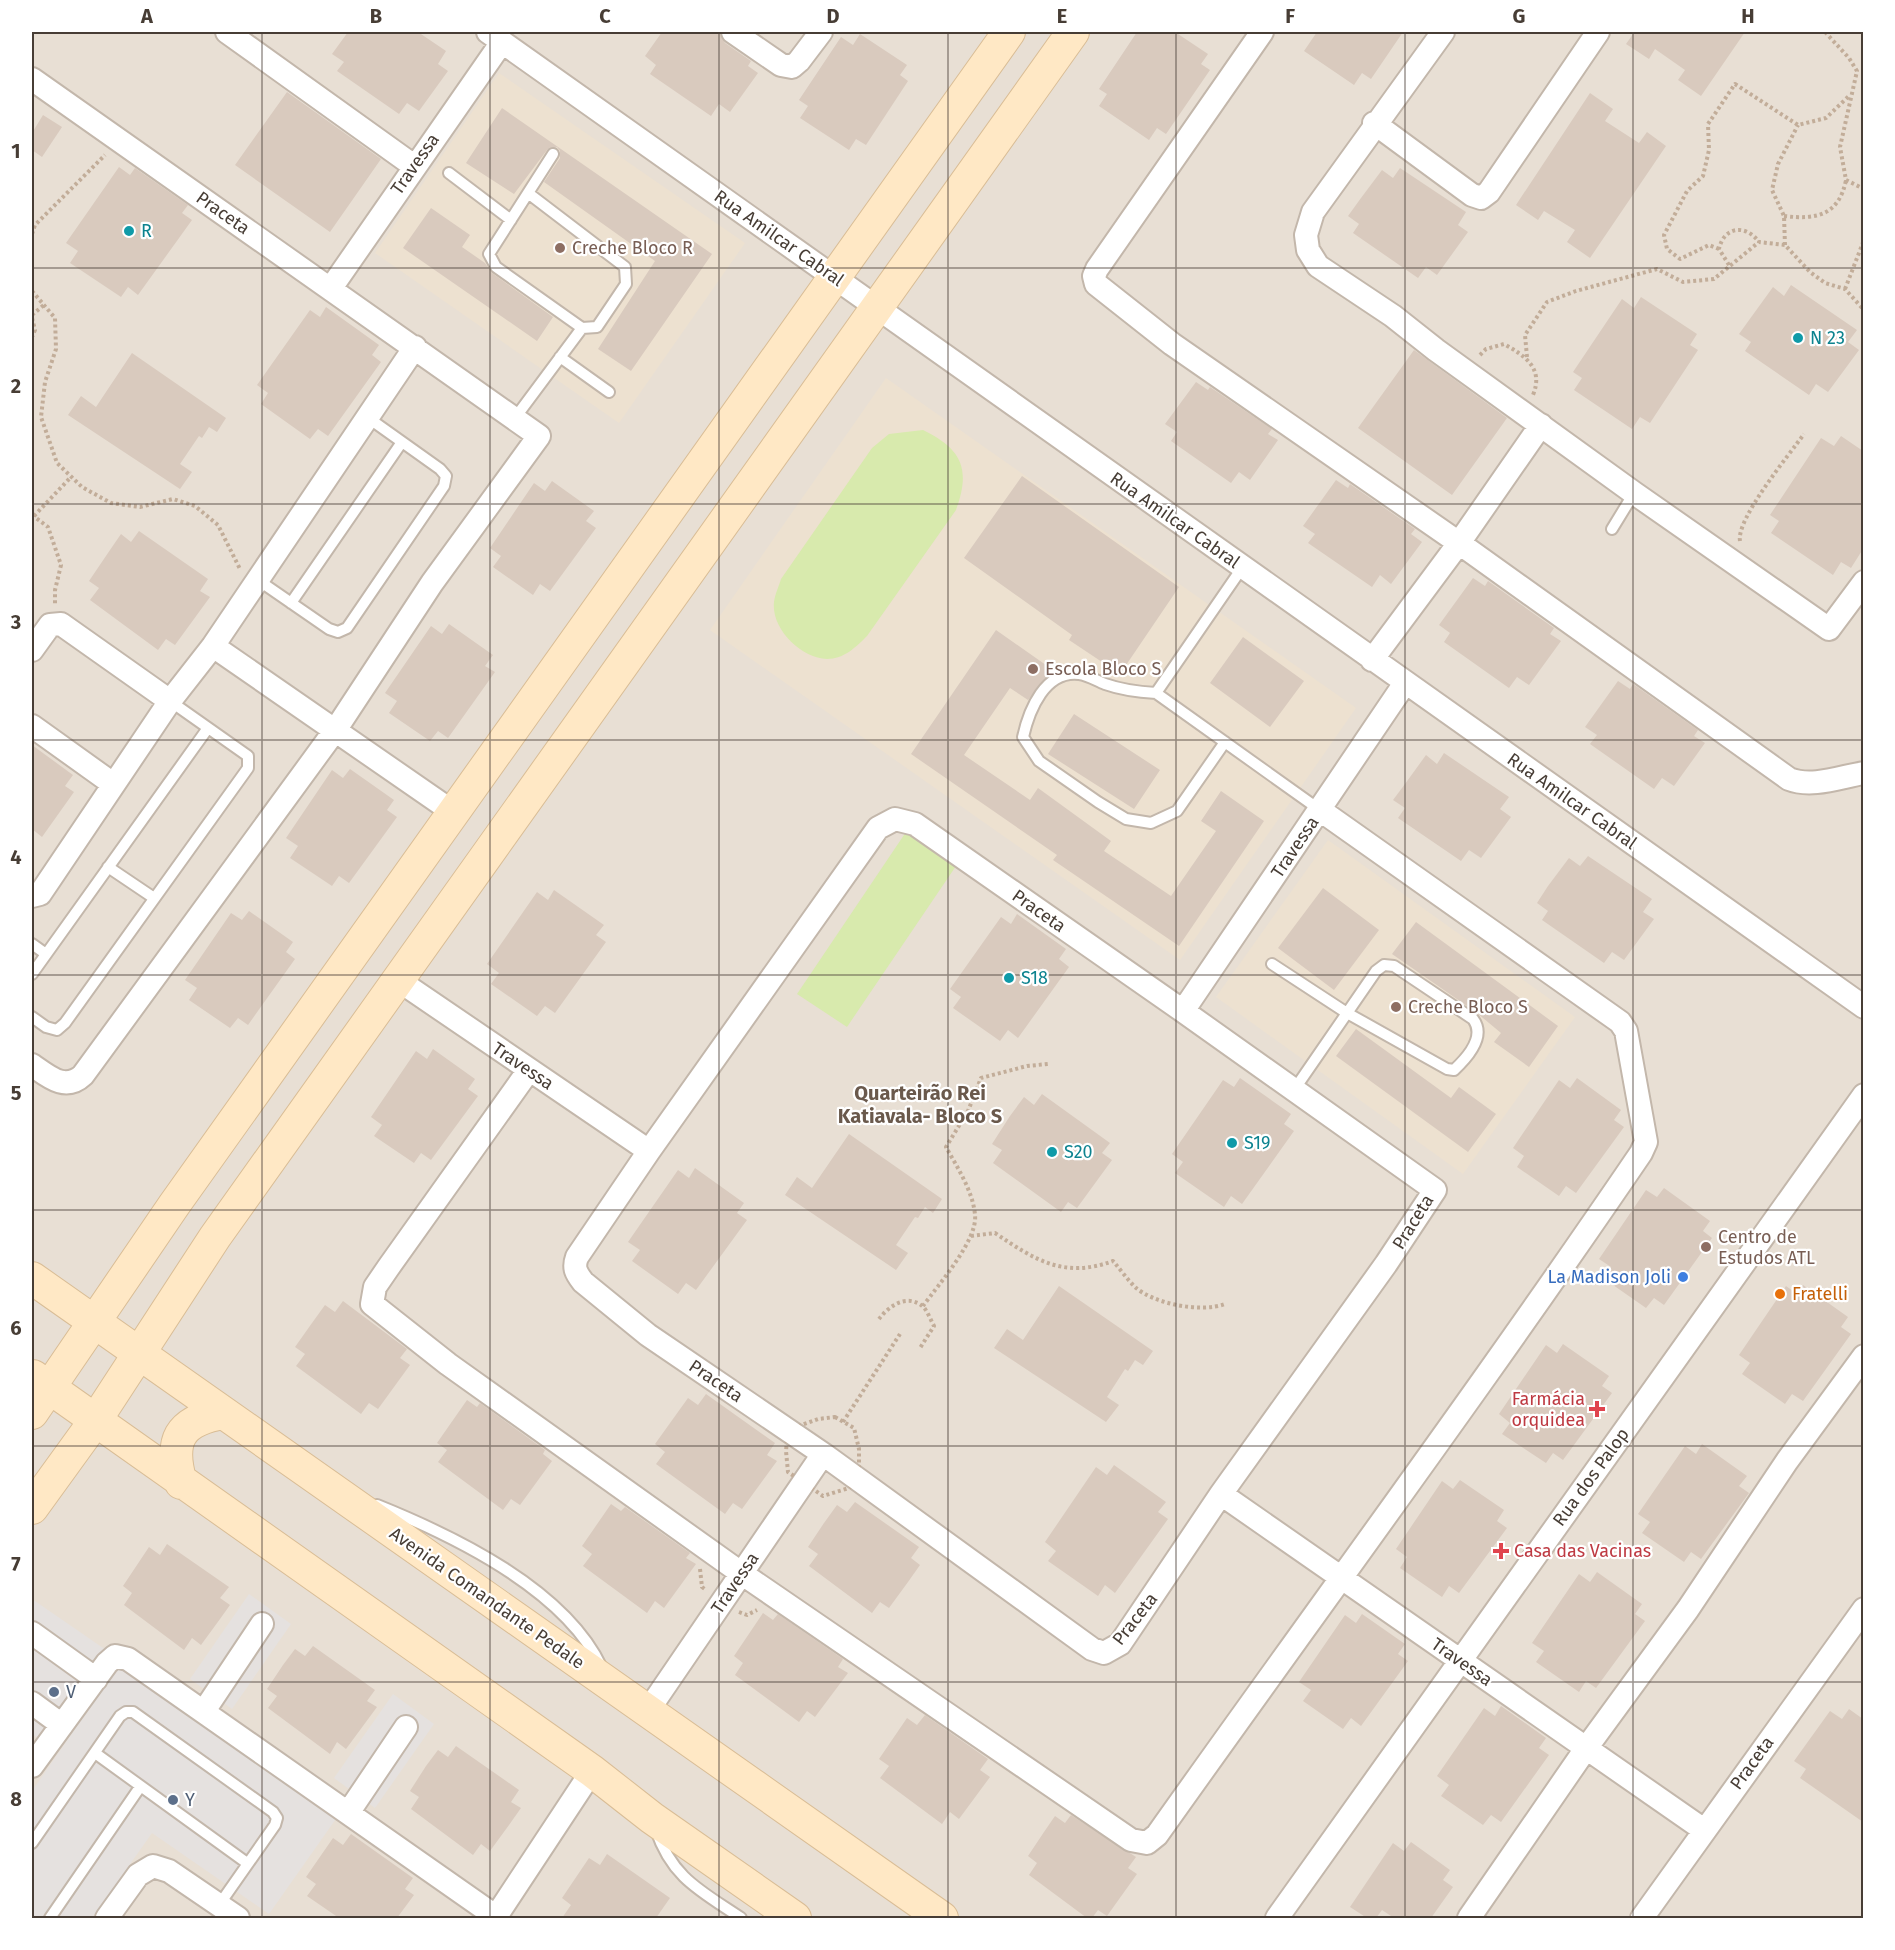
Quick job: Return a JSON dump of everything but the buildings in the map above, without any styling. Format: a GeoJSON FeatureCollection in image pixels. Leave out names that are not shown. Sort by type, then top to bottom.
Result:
{"type":"FeatureCollection","features":[{"type":"Feature","properties":{"kind":"street"},"geometry":{"type":"LineString","coordinates":[[227,32],[414,165]]}},
{"type":"Feature","properties":{"kind":"street"},"geometry":{"type":"LineString","coordinates":[[733,32],[781,64],[792,67],[821,32]]}},
{"type":"Feature","properties":{"kind":"street"},"geometry":{"type":"LineString","coordinates":[[32,1413],[40,1381],[94,1321],[453,812],[1009,32]]}},
{"type":"Feature","properties":{"kind":"street"},"geometry":{"type":"LineString","coordinates":[[32,1508],[95,1421],[215,1237],[1073,32]]}},
{"type":"Feature","properties":{"kind":"street"},"geometry":{"type":"LineString","coordinates":[[1262,32],[1097,269],[1094,276],[1096,284],[1172,344],[1459,543],[1789,779],[1799,783],[1810,783],[1863,773]]}},
{"type":"Feature","properties":{"kind":"street"},"geometry":{"type":"LineString","coordinates":[[1443,32],[1374,123],[1313,212],[1306,235],[1308,250],[1318,266],[1393,316],[1634,494],[1829,629],[1863,582]]}},
{"type":"Feature","properties":{"kind":"street"},"geometry":{"type":"LineString","coordinates":[[1374,123],[1473,195],[1481,198],[1489,192],[1598,32]]}},
{"type":"Feature","properties":{"kind":"street","name":"Travessa"},"geometry":{"type":"LineString","coordinates":[[331,288],[414,165],[495,37]]}},
{"type":"Feature","properties":{"kind":"street","name":"Rua Amilcar Cabral"},"geometry":{"type":"LineString","coordinates":[[495,37],[1863,1007]]}},
{"type":"Feature","properties":{"kind":"street","name":"Praceta"},"geometry":{"type":"LineString","coordinates":[[32,79],[539,436],[432,583],[336,729]]}},
{"type":"Feature","properties":{"kind":"street"},"geometry":{"type":"LineString","coordinates":[[32,896],[40,894],[170,701],[213,646],[415,347]]}},
{"type":"Feature","properties":{"kind":"street"},"geometry":{"type":"LineString","coordinates":[[1372,660],[1459,543],[1533,419]]}},
{"type":"Feature","properties":{"kind":"street"},"geometry":{"type":"LineString","coordinates":[[32,650],[50,625],[61,624],[170,701]]}},
{"type":"Feature","properties":{"kind":"street"},"geometry":{"type":"LineString","coordinates":[[213,646],[453,812]]}},
{"type":"Feature","properties":{"kind":"street","name":"Travessa"},"geometry":{"type":"LineString","coordinates":[[1184,1011],[1405,683]]}},
{"type":"Feature","properties":{"kind":"street"},"geometry":{"type":"LineString","coordinates":[[32,726],[113,784]]}},
{"type":"Feature","properties":{"kind":"street"},"geometry":{"type":"LineString","coordinates":[[32,1065],[56,1082],[70,1082],[83,1075],[336,729]]}},
{"type":"Feature","properties":{"kind":"street"},"geometry":{"type":"LineString","coordinates":[[529,1070],[375,1287],[372,1304],[448,1364],[741,1574],[1024,1769],[1139,1843],[1147,1843],[1157,1835],[1242,1715],[1344,1578],[1546,1293],[1641,1153],[1646,1142],[1626,1031],[1620,1022],[1320,810]]}},
{"type":"Feature","properties":{"kind":"street","name":"Praceta"},"geometry":{"type":"LineString","coordinates":[[895,819],[915,824],[1294,1090],[1435,1190],[1386,1264],[1221,1494],[1120,1644],[1104,1653],[1092,1649],[823,1454],[648,1335],[576,1274],[574,1266],[577,1257],[649,1151],[878,828],[895,819]]}},
{"type":"Feature","properties":{"kind":"street","name":"Travessa"},"geometry":{"type":"LineString","coordinates":[[398,980],[649,1151]]}},
{"type":"Feature","properties":{"kind":"street","name":"Rua dos Palop"},"geometry":{"type":"LineString","coordinates":[[1277,1918],[1863,1095]]}},
{"type":"Feature","properties":{"kind":"street","name":"Avenida Comandante Pedale"},"geometry":{"type":"LineString","coordinates":[[32,1278],[942,1918]]}},
{"type":"Feature","properties":{"kind":"street"},"geometry":{"type":"LineString","coordinates":[[1469,1918],[1587,1747],[1688,1609],[1786,1461],[1863,1356]]}},
{"type":"Feature","properties":{"kind":"street"},"geometry":{"type":"LineString","coordinates":[[40,1381],[181,1483],[592,1771],[652,1818],[795,1918]]}},
{"type":"Feature","properties":{"kind":"street"},"geometry":{"type":"LineString","coordinates":[[181,1483],[175,1447],[178,1438],[195,1422],[206,1416],[223,1413]]}},
{"type":"Feature","properties":{"kind":"street","name":"Travessa"},"geometry":{"type":"LineString","coordinates":[[647,1712],[823,1454]]}},
{"type":"Feature","properties":{"kind":"street","name":"Travessa"},"geometry":{"type":"LineString","coordinates":[[1221,1494],[1704,1830]]}},
{"type":"Feature","properties":{"kind":"street","name":"Praceta"},"geometry":{"type":"LineString","coordinates":[[1642,1918],[1863,1609]]}},
{"type":"Feature","properties":{"kind":"street"},"geometry":{"type":"LineString","coordinates":[[204,1711],[262,1624]]}},
{"type":"Feature","properties":{"kind":"street"},"geometry":{"type":"LineString","coordinates":[[32,1633],[96,1679]]}},
{"type":"Feature","properties":{"kind":"street"},"geometry":{"type":"LineString","coordinates":[[32,1766],[111,1659],[115,1656],[128,1659],[496,1918],[592,1771]]}},
{"type":"Feature","properties":{"kind":"street"},"geometry":{"type":"LineString","coordinates":[[32,1703],[62,1725]]}},
{"type":"Feature","properties":{"kind":"street"},"geometry":{"type":"LineString","coordinates":[[348,1813],[406,1727]]}},
{"type":"Feature","properties":{"kind":"street"},"geometry":{"type":"LineString","coordinates":[[107,1918],[138,1875],[153,1866],[169,1871],[238,1918]]}},
{"type":"Feature","properties":{"kind":"lane"},"geometry":{"type":"LineString","coordinates":[[528,193],[625,267],[626,284],[597,327],[582,328],[496,267],[490,260],[489,254],[511,220],[528,193],[553,154]]}},
{"type":"Feature","properties":{"kind":"lane"},"geometry":{"type":"LineString","coordinates":[[449,173],[511,220]]}},
{"type":"Feature","properties":{"kind":"lane"},"geometry":{"type":"LineString","coordinates":[[514,418],[582,328]]}},
{"type":"Feature","properties":{"kind":"lane"},"geometry":{"type":"LineString","coordinates":[[560,357],[609,393]]}},
{"type":"Feature","properties":{"kind":"lane"},"geometry":{"type":"LineString","coordinates":[[254,585],[291,603],[328,629],[338,632],[347,628],[444,486],[446,476],[440,469],[367,417]]}},
{"type":"Feature","properties":{"kind":"lane"},"geometry":{"type":"LineString","coordinates":[[291,603],[402,442]]}},
{"type":"Feature","properties":{"kind":"lane"},"geometry":{"type":"LineString","coordinates":[[1612,529],[1634,494]]}},
{"type":"Feature","properties":{"kind":"lane"},"geometry":{"type":"LineString","coordinates":[[1156,693],[1242,568]]}},
{"type":"Feature","properties":{"kind":"lane"},"geometry":{"type":"LineString","coordinates":[[1225,742],[1177,811],[1151,823],[1126,819],[1098,802],[1039,761],[1023,737],[1028,713],[1054,679],[1067,674],[1081,674],[1131,691],[1156,693],[1225,742],[1320,810]]}},
{"type":"Feature","properties":{"kind":"lane"},"geometry":{"type":"LineString","coordinates":[[32,1017],[46,1027],[57,1030],[65,1023],[248,768],[248,756],[170,701]]}},
{"type":"Feature","properties":{"kind":"lane"},"geometry":{"type":"LineString","coordinates":[[32,974],[208,728]]}},
{"type":"Feature","properties":{"kind":"lane"},"geometry":{"type":"LineString","coordinates":[[108,867],[154,898]]}},
{"type":"Feature","properties":{"kind":"lane"},"geometry":{"type":"LineString","coordinates":[[32,944],[46,954]]}},
{"type":"Feature","properties":{"kind":"lane"},"geometry":{"type":"LineString","coordinates":[[1272,964],[1347,1013],[1447,1069],[1454,1070],[1463,1062],[1479,1035],[1479,1027],[1473,1019],[1395,966],[1384,965],[1376,971],[1347,1013],[1294,1090]]}},
{"type":"Feature","properties":{"kind":"lane"},"geometry":{"type":"LineString","coordinates":[[32,1843],[120,1716],[126,1712],[133,1712],[273,1812],[277,1818],[275,1825],[219,1905]]}},
{"type":"Feature","properties":{"kind":"lane"},"geometry":{"type":"LineString","coordinates":[[95,1753],[247,1863]]}},
{"type":"Feature","properties":{"kind":"lane"},"geometry":{"type":"LineString","coordinates":[[50,1918],[140,1787]]}},
{"type":"Feature","properties":{"kind":"lane"},"geometry":{"type":"LineString","coordinates":[[652,1818],[663,1852],[675,1870],[741,1918]]}},
{"type":"Feature","properties":{"kind":"path"},"geometry":{"type":"LineString","coordinates":[[1785,216],[1806,219],[1831,211],[1843,192],[1846,180],[1840,147],[1857,71],[1849,58],[1825,32]]}},
{"type":"Feature","properties":{"kind":"path"},"geometry":{"type":"LineString","coordinates":[[1729,265],[1719,249],[1709,245],[1680,259],[1667,249],[1664,235],[1687,191],[1702,176],[1709,150],[1708,124],[1736,84],[1798,125],[1826,118],[1850,95]]}},
{"type":"Feature","properties":{"kind":"path"},"geometry":{"type":"LineString","coordinates":[[1785,245],[1785,216],[1772,190],[1778,164],[1798,125]]}},
{"type":"Feature","properties":{"kind":"path"},"geometry":{"type":"LineString","coordinates":[[32,234],[35,225],[112,149],[114,136]]}},
{"type":"Feature","properties":{"kind":"path"},"geometry":{"type":"LineString","coordinates":[[1846,180],[1863,189]]}},
{"type":"Feature","properties":{"kind":"path"},"geometry":{"type":"LineString","coordinates":[[1719,249],[1727,234],[1736,229],[1753,233],[1759,242]]}},
{"type":"Feature","properties":{"kind":"path"},"geometry":{"type":"LineString","coordinates":[[1845,290],[1863,240]]}},
{"type":"Feature","properties":{"kind":"path"},"geometry":{"type":"LineString","coordinates":[[1533,419],[1537,375],[1527,357],[1525,335],[1547,302],[1576,291],[1657,269],[1683,282],[1713,279],[1759,242],[1785,245],[1810,272],[1826,283],[1845,290],[1863,310]]}},
{"type":"Feature","properties":{"kind":"path"},"geometry":{"type":"LineString","coordinates":[[32,291],[55,318],[56,349],[45,382],[41,417],[57,463],[82,487],[111,503],[140,507],[173,499],[195,506],[218,525],[254,585]]}},
{"type":"Feature","properties":{"kind":"path"},"geometry":{"type":"LineString","coordinates":[[32,337],[35,330],[32,316],[44,305]]}},
{"type":"Feature","properties":{"kind":"path"},"geometry":{"type":"LineString","coordinates":[[1465,371],[1486,350],[1503,344],[1527,357]]}},
{"type":"Feature","properties":{"kind":"path"},"geometry":{"type":"LineString","coordinates":[[1742,550],[1739,533],[1748,515],[1804,434]]}},
{"type":"Feature","properties":{"kind":"path"},"geometry":{"type":"LineString","coordinates":[[55,623],[55,590],[61,565],[48,527],[33,515],[71,477]]}},
{"type":"Feature","properties":{"kind":"path"},"geometry":{"type":"LineString","coordinates":[[923,1306],[971,1236],[975,1215],[965,1183],[946,1147],[968,1111],[981,1078],[1027,1065],[1048,1064]]}},
{"type":"Feature","properties":{"kind":"path"},"geometry":{"type":"LineString","coordinates":[[971,1236],[995,1233],[1026,1254],[1062,1269],[1113,1261],[1137,1288],[1181,1307],[1212,1309],[1225,1304]]}},
{"type":"Feature","properties":{"kind":"path"},"geometry":{"type":"LineString","coordinates":[[879,1320],[887,1309],[898,1302],[916,1302],[923,1306],[934,1326],[920,1348]]}},
{"type":"Feature","properties":{"kind":"path"},"geometry":{"type":"LineString","coordinates":[[843,1422],[900,1334]]}},
{"type":"Feature","properties":{"kind":"shaded area"},"geometry":{"type":"Polygon","coordinates":[[[32,32],[1863,32],[1863,1918],[32,1918],[32,32]]]}},
{"type":"Feature","properties":{"kind":"shaded area","name":"Creche Bloco R"},"geometry":{"type":"Polygon","coordinates":[[[499,73],[745,243],[619,423],[375,253],[499,73]]]}},
{"type":"Feature","properties":{"kind":"shaded area","name":"Escola Bloco S"},"geometry":{"type":"Polygon","coordinates":[[[886,378],[1356,708],[1180,960],[710,630],[886,378]]]}},
{"type":"Feature","properties":{"kind":"shaded area","name":"Creche Bloco S"},"geometry":{"type":"Polygon","coordinates":[[[1328,840],[1575,1017],[1463,1174],[1216,997],[1328,840]]]}},
{"type":"Feature","properties":{"kind":"shaded area"},"geometry":{"type":"Polygon","coordinates":[[[249,1594],[291,1624],[232,1709],[190,1679],[249,1594]]]}},
{"type":"Feature","properties":{"kind":"shaded area","name":"V"},"geometry":{"type":"Polygon","coordinates":[[[32,1599],[106,1650],[42,1741],[32,1734],[32,1599]]]}},
{"type":"Feature","properties":{"kind":"shaded area","name":"Y"},"geometry":{"type":"Polygon","coordinates":[[[120,1664],[338,1816],[269,1914],[152,1833],[92,1918],[32,1918],[32,1791],[120,1664]]]}},
{"type":"Feature","properties":{"kind":"shaded area"},"geometry":{"type":"Polygon","coordinates":[[[393,1694],[434,1724],[375,1808],[334,1778],[393,1694]]]}},
{"type":"Feature","properties":{"kind":"green space"},"geometry":{"type":"Polygon","coordinates":[[[923,430],[947,445],[960,462],[963,483],[956,510],[863,640],[839,657],[827,659],[807,653],[790,640],[777,622],[774,602],[781,579],[872,448],[889,434],[923,430]]]}},
{"type":"Feature","properties":{"kind":"green space"},"geometry":{"type":"Polygon","coordinates":[[[906,832],[956,866],[847,1027],[797,994],[906,832]]]}},
{"type":"Feature","properties":{"kind":"place","name":"R"},"geometry":{"type":"Point","coordinates":[129,231]}},
{"type":"Feature","properties":{"kind":"place","name":"Creche Bloco R"},"geometry":{"type":"Point","coordinates":[560,248]}},
{"type":"Feature","properties":{"kind":"place","name":"N 23"},"geometry":{"type":"Point","coordinates":[1798,338]}},
{"type":"Feature","properties":{"kind":"place","name":"Escola Bloco S"},"geometry":{"type":"Point","coordinates":[1033,669]}},
{"type":"Feature","properties":{"kind":"place","name":"S18"},"geometry":{"type":"Point","coordinates":[1009,978]}},
{"type":"Feature","properties":{"kind":"place","name":"Creche Bloco S"},"geometry":{"type":"Point","coordinates":[1396,1007]}},
{"type":"Feature","properties":{"kind":"place","name":"S19"},"geometry":{"type":"Point","coordinates":[1232,1143]}},
{"type":"Feature","properties":{"kind":"place","name":"S20"},"geometry":{"type":"Point","coordinates":[1052,1152]}},
{"type":"Feature","properties":{"kind":"place","name":"Centro de Estudos ATL"},"geometry":{"type":"Point","coordinates":[1706,1247]}},
{"type":"Feature","properties":{"kind":"place","name":"La Madison Joli"},"geometry":{"type":"Point","coordinates":[1683,1277]}},
{"type":"Feature","properties":{"kind":"place","name":"Fratelli"},"geometry":{"type":"Point","coordinates":[1780,1294]}},
{"type":"Feature","properties":{"kind":"place","name":"Farmácia orquidea"},"geometry":{"type":"Point","coordinates":[1597,1409]}},
{"type":"Feature","properties":{"kind":"place","name":"Casa das Vacinas"},"geometry":{"type":"Point","coordinates":[1501,1551]}},
{"type":"Feature","properties":{"kind":"place","name":"V"},"geometry":{"type":"Point","coordinates":[54,1692]}},
{"type":"Feature","properties":{"kind":"place","name":"Y"},"geometry":{"type":"Point","coordinates":[173,1800]}},
{"type":"Feature","properties":{"kind":"district","name":"Quarteirão Rei Katiavala- Bloco S"},"geometry":{"type":"Point","coordinates":[920,1104]}}]}
